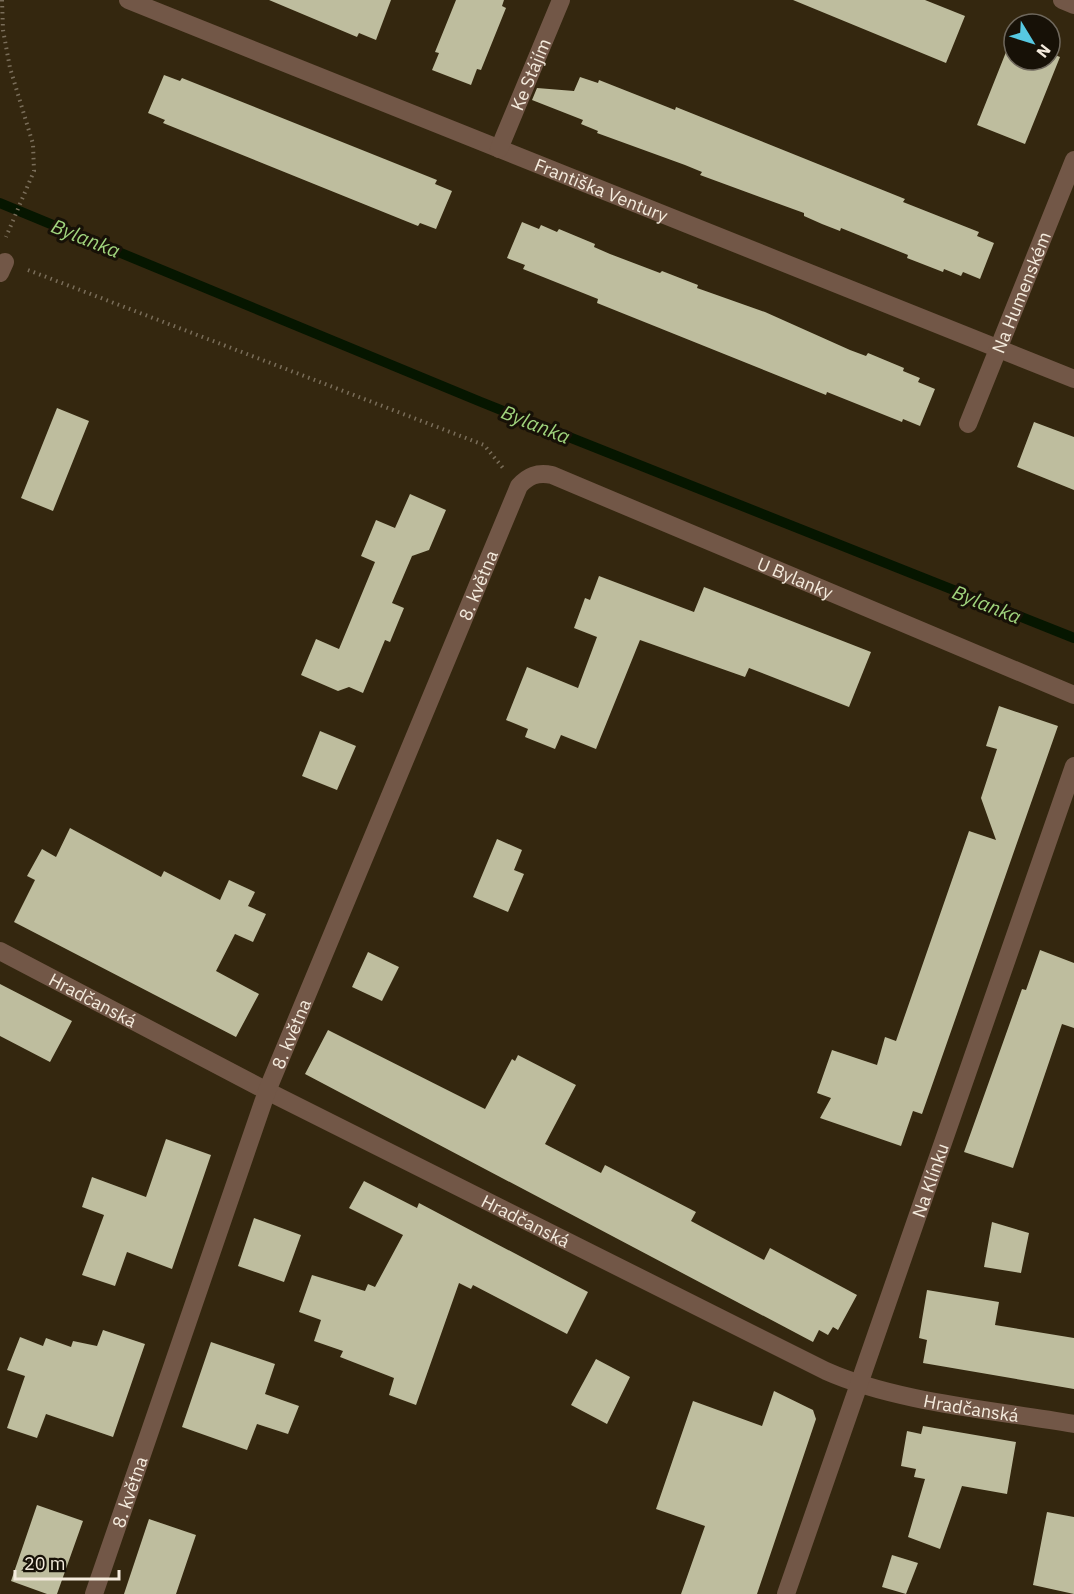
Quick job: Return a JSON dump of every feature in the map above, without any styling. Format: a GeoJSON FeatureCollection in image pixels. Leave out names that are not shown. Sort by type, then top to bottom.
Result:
{"type":"FeatureCollection","features":[{"type":"Feature","properties":{"kind":"street","name":"Františka Ventury"},"geometry":{"type":"LineString","coordinates":[[128,0],[1074,379]]}},
{"type":"Feature","properties":{"kind":"street","name":"Ke Stájím"},"geometry":{"type":"LineString","coordinates":[[499,149],[561,0]]}},
{"type":"Feature","properties":{"kind":"street"},"geometry":{"type":"LineString","coordinates":[[1062,0],[1074,5]]}},
{"type":"Feature","properties":{"kind":"street","name":"Na Humenském"},"geometry":{"type":"LineString","coordinates":[[968,424],[1074,160]]}},
{"type":"Feature","properties":{"kind":"street","name":"U Bylanky"},"geometry":{"type":"LineString","coordinates":[[519,486],[533,475],[552,475],[1074,694]]}},
{"type":"Feature","properties":{"kind":"street","name":"8. května"},"geometry":{"type":"LineString","coordinates":[[94,1594],[267,1091],[519,486]]}},
{"type":"Feature","properties":{"kind":"street","name":"Na Klínku"},"geometry":{"type":"LineString","coordinates":[[786,1594],[1074,766]]}},
{"type":"Feature","properties":{"kind":"street","name":"Hradčanská"},"geometry":{"type":"LineString","coordinates":[[0,951],[267,1091],[857,1385],[1074,1424]]}},
{"type":"Feature","properties":{"kind":"path"},"geometry":{"type":"LineString","coordinates":[[2,0],[8,58],[33,144],[34,171],[5,239]]}},
{"type":"Feature","properties":{"kind":"path"},"geometry":{"type":"LineString","coordinates":[[3,267],[483,444],[519,486]]}},
{"type":"Feature","properties":{"kind":"building"},"geometry":{"type":"Polygon","coordinates":[[[269,0],[391,0],[376,40],[359,33],[357,37],[269,0]]]}},
{"type":"Feature","properties":{"kind":"building"},"geometry":{"type":"Polygon","coordinates":[[[456,0],[504,0],[502,6],[506,8],[481,70],[477,69],[471,85],[432,70],[439,53],[435,52],[456,0]]]}},
{"type":"Feature","properties":{"kind":"building"},"geometry":{"type":"Polygon","coordinates":[[[793,0],[925,0],[965,16],[946,63],[793,0]]]}},
{"type":"Feature","properties":{"kind":"building"},"geometry":{"type":"Polygon","coordinates":[[[1002,62],[1002,72],[1054,72],[1025,144],[977,125],[1002,62]]]}},
{"type":"Feature","properties":{"kind":"building"},"geometry":{"type":"Polygon","coordinates":[[[164,75],[180,81],[182,78],[437,180],[435,184],[452,191],[436,229],[420,223],[418,226],[163,123],[165,120],[148,113],[164,75]]]}},
{"type":"Feature","properties":{"kind":"building"},"geometry":{"type":"Polygon","coordinates":[[[580,77],[598,83],[599,80],[675,110],[676,107],[905,199],[903,202],[979,232],[977,236],[994,243],[980,279],[963,272],[961,276],[944,269],[943,272],[907,258],[908,255],[841,228],[840,231],[822,224],[804,216],[804,213],[700,175],[702,172],[685,165],[597,133],[598,131],[581,124],[583,120],[532,100],[537,88],[574,91],[580,77]]]}},
{"type":"Feature","properties":{"kind":"building"},"geometry":{"type":"Polygon","coordinates":[[[522,222],[539,229],[541,225],[557,232],[559,229],[595,244],[594,247],[610,254],[660,273],[662,271],[698,285],[697,288],[765,312],[850,350],[866,356],[868,353],[904,368],[903,371],[920,378],[918,382],[935,389],[920,426],[903,419],[902,422],[827,392],[826,395],[597,303],[598,299],[523,269],[525,265],[507,258],[522,222]]]}},
{"type":"Feature","properties":{"kind":"building"},"geometry":{"type":"Polygon","coordinates":[[[57,408],[89,421],[53,511],[21,498],[57,408]]]}},
{"type":"Feature","properties":{"kind":"building"},"geometry":{"type":"Polygon","coordinates":[[[1034,422],[1074,437],[1074,490],[1017,467],[1034,422]]]}},
{"type":"Feature","properties":{"kind":"building"},"geometry":{"type":"Polygon","coordinates":[[[410,494],[446,510],[429,550],[412,556],[392,603],[404,608],[390,642],[385,640],[363,693],[349,687],[338,691],[301,675],[316,639],[339,649],[375,562],[361,556],[376,520],[395,528],[410,494]]]}},
{"type":"Feature","properties":{"kind":"building"},"geometry":{"type":"Polygon","coordinates":[[[599,576],[694,612],[704,587],[871,652],[849,707],[749,668],[745,677],[640,640],[596,749],[561,735],[555,749],[525,737],[528,729],[506,720],[527,667],[578,688],[597,637],[574,628],[585,598],[590,600],[599,576]]]}},
{"type":"Feature","properties":{"kind":"building"},"geometry":{"type":"Polygon","coordinates":[[[999,706],[1058,726],[922,1114],[913,1111],[901,1146],[820,1118],[831,1098],[817,1093],[832,1050],[877,1065],[885,1037],[896,1041],[969,831],[996,840],[981,798],[997,749],[986,746],[999,706]]]}},
{"type":"Feature","properties":{"kind":"building"},"geometry":{"type":"Polygon","coordinates":[[[320,731],[356,746],[337,790],[302,776],[320,731]]]}},
{"type":"Feature","properties":{"kind":"building"},"geometry":{"type":"Polygon","coordinates":[[[70,828],[161,877],[164,871],[220,900],[229,880],[255,892],[248,906],[266,914],[253,942],[235,934],[216,971],[259,994],[236,1037],[14,922],[35,880],[27,876],[42,849],[56,857],[70,828]]]}},
{"type":"Feature","properties":{"kind":"building"},"geometry":{"type":"Polygon","coordinates":[[[497,839],[522,850],[514,870],[524,874],[508,912],[473,897],[497,839]]]}},
{"type":"Feature","properties":{"kind":"building"},"geometry":{"type":"Polygon","coordinates":[[[1040,950],[1074,963],[1074,1028],[1062,1024],[1013,1168],[964,1152],[1022,989],[1026,990],[1040,950]]]}},
{"type":"Feature","properties":{"kind":"building"},"geometry":{"type":"Polygon","coordinates":[[[368,952],[399,967],[382,1001],[352,987],[368,952]]]}},
{"type":"Feature","properties":{"kind":"building"},"geometry":{"type":"Polygon","coordinates":[[[0,984],[72,1021],[50,1062],[0,1036],[0,984]]]}},
{"type":"Feature","properties":{"kind":"building"},"geometry":{"type":"Polygon","coordinates":[[[328,1030],[485,1109],[512,1059],[515,1061],[518,1055],[576,1085],[545,1144],[601,1173],[605,1165],[696,1212],[691,1221],[764,1260],[770,1248],[857,1295],[838,1330],[833,1327],[828,1335],[819,1330],[813,1342],[305,1074],[328,1030]]]}},
{"type":"Feature","properties":{"kind":"building"},"geometry":{"type":"Polygon","coordinates":[[[166,1139],[211,1155],[172,1269],[127,1252],[115,1286],[82,1275],[104,1215],[82,1207],[92,1177],[146,1197],[166,1139]]]}},
{"type":"Feature","properties":{"kind":"building"},"geometry":{"type":"Polygon","coordinates":[[[364,1181],[417,1208],[419,1203],[588,1292],[567,1334],[473,1285],[471,1289],[459,1283],[416,1405],[389,1395],[394,1378],[340,1357],[343,1351],[314,1341],[321,1320],[299,1312],[312,1275],[365,1291],[368,1284],[375,1287],[403,1235],[349,1208],[364,1181]]]}},
{"type":"Feature","properties":{"kind":"building"},"geometry":{"type":"Polygon","coordinates":[[[254,1218],[301,1235],[284,1282],[238,1266],[254,1218]]]}},
{"type":"Feature","properties":{"kind":"building"},"geometry":{"type":"Polygon","coordinates":[[[992,1222],[1029,1233],[1021,1273],[984,1267],[992,1222]]]}},
{"type":"Feature","properties":{"kind":"building"},"geometry":{"type":"Polygon","coordinates":[[[927,1290],[999,1302],[995,1325],[1074,1338],[1074,1389],[923,1363],[927,1340],[919,1338],[927,1290]]]}},
{"type":"Feature","properties":{"kind":"building"},"geometry":{"type":"Polygon","coordinates":[[[103,1330],[145,1344],[113,1437],[46,1414],[37,1438],[7,1428],[25,1376],[7,1370],[20,1337],[43,1346],[46,1338],[71,1347],[73,1341],[97,1346],[103,1330]]]}},
{"type":"Feature","properties":{"kind":"building"},"geometry":{"type":"Polygon","coordinates":[[[211,1342],[275,1364],[265,1394],[299,1406],[288,1434],[257,1424],[247,1450],[182,1427],[211,1342]]]}},
{"type":"Feature","properties":{"kind":"building"},"geometry":{"type":"Polygon","coordinates":[[[596,1359],[630,1377],[607,1424],[571,1405],[596,1359]]]}},
{"type":"Feature","properties":{"kind":"building"},"geometry":{"type":"Polygon","coordinates":[[[774,1391],[813,1410],[816,1419],[757,1594],[681,1594],[705,1526],[656,1509],[693,1401],[762,1426],[774,1391]]]}},
{"type":"Feature","properties":{"kind":"building"},"geometry":{"type":"Polygon","coordinates":[[[923,1426],[1016,1442],[1007,1494],[962,1486],[940,1549],[908,1537],[925,1479],[914,1477],[916,1469],[901,1466],[907,1431],[921,1434],[923,1426]]]}},
{"type":"Feature","properties":{"kind":"building"},"geometry":{"type":"Polygon","coordinates":[[[37,1505],[83,1521],[57,1594],[47,1594],[11,1581],[37,1505]]]}},
{"type":"Feature","properties":{"kind":"building"},"geometry":{"type":"Polygon","coordinates":[[[1047,1512],[1074,1517],[1074,1594],[1033,1585],[1047,1512]]]}},
{"type":"Feature","properties":{"kind":"building"},"geometry":{"type":"Polygon","coordinates":[[[149,1519],[196,1535],[176,1594],[124,1594],[149,1519]]]}},
{"type":"Feature","properties":{"kind":"building"},"geometry":{"type":"Polygon","coordinates":[[[892,1555],[918,1563],[906,1594],[882,1587],[892,1555]]]}},
{"type":"Feature","properties":{"kind":"waterway","name":"Bylanka"},"geometry":{"type":"LineString","coordinates":[[0,203],[481,402],[1074,638]]}}]}
